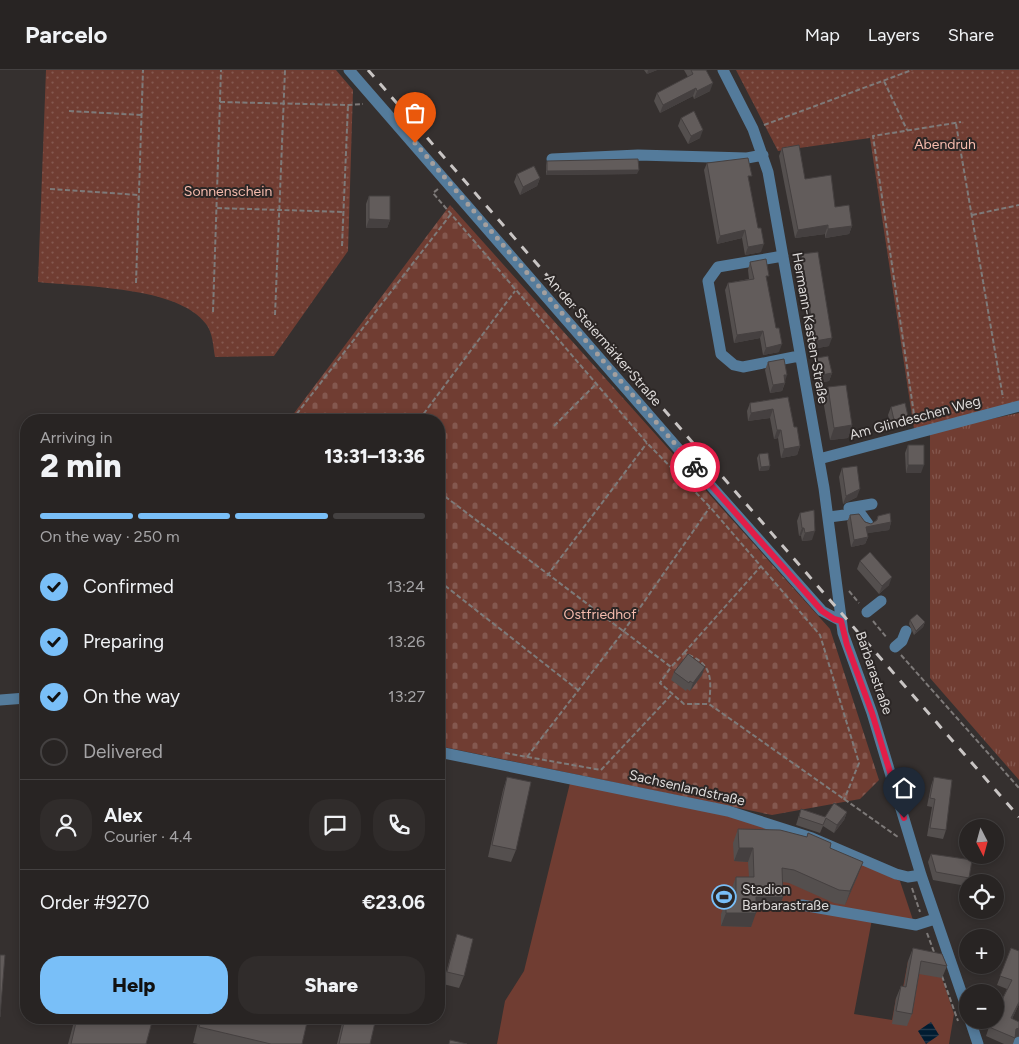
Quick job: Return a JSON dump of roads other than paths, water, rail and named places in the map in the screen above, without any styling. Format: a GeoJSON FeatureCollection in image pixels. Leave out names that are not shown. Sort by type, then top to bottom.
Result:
{"type":"FeatureCollection","features":[{"type":"Feature","properties":{"kind":"street","name":"An der Steiermärker Straße"},"geometry":{"type":"LineString","coordinates":[[349,70],[822,611],[841,621]]}},
{"type":"Feature","properties":{"kind":"street","name":"Hermann-Kasten-Straße"},"geometry":{"type":"LineString","coordinates":[[723,70],[764,155],[828,514],[839,599]]}},
{"type":"Feature","properties":{"kind":"street"},"geometry":{"type":"LineString","coordinates":[[552,159],[638,155],[747,158],[764,155]]}},
{"type":"Feature","properties":{"kind":"street"},"geometry":{"type":"LineString","coordinates":[[783,256],[718,267],[708,281],[721,354],[734,365],[743,367],[799,356]]}},
{"type":"Feature","properties":{"kind":"street","name":"Am Glindeschen Weg"},"geometry":{"type":"LineString","coordinates":[[818,459],[1019,406]]}},
{"type":"Feature","properties":{"kind":"street"},"geometry":{"type":"LineString","coordinates":[[828,514],[872,504]]}},
{"type":"Feature","properties":{"kind":"street"},"geometry":{"type":"LineString","coordinates":[[828,514],[860,513],[868,524]]}},
{"type":"Feature","properties":{"kind":"street","name":"Barbarastraße"},"geometry":{"type":"LineString","coordinates":[[839,599],[841,621],[847,645],[872,713],[935,919],[959,987]]}},
{"type":"Feature","properties":{"kind":"street"},"geometry":{"type":"LineString","coordinates":[[867,612],[881,601]]}},
{"type":"Feature","properties":{"kind":"street"},"geometry":{"type":"LineString","coordinates":[[895,647],[902,641],[906,631]]}},
{"type":"Feature","properties":{"kind":"street"},"geometry":{"type":"LineString","coordinates":[[0,700],[20,698]]}},
{"type":"Feature","properties":{"kind":"street","name":"Sachsenlandstraße"},"geometry":{"type":"LineString","coordinates":[[445,753],[728,811],[812,838],[908,877],[921,874]]}},
{"type":"Feature","properties":{"kind":"street"},"geometry":{"type":"LineString","coordinates":[[802,905],[916,925],[935,919]]}},
{"type":"Feature","properties":{"kind":"street"},"geometry":{"type":"LineString","coordinates":[[969,1029],[978,1044]]}},
{"type":"Feature","properties":{"kind":"water"},"geometry":{"type":"Polygon","coordinates":[[[931,1022],[939,1035],[926,1044],[918,1031],[931,1022]]]}},
{"type":"Feature","properties":{"kind":"railway"},"geometry":{"type":"LineString","coordinates":[[368,70],[1019,817]]}},
{"type":"Feature","properties":{"kind":"place","name":"Stadion Barbarastraße"},"geometry":{"type":"Point","coordinates":[724,897]}},
{"type":"Feature","properties":{"kind":"park label","name":"Abendruh"},"geometry":{"type":"Point","coordinates":[945,144]}},
{"type":"Feature","properties":{"kind":"park label","name":"Sonnenschein"},"geometry":{"type":"Point","coordinates":[228,191]}},
{"type":"Feature","properties":{"kind":"park label","name":"Ostfriedhof"},"geometry":{"type":"Point","coordinates":[600,614]}}]}
